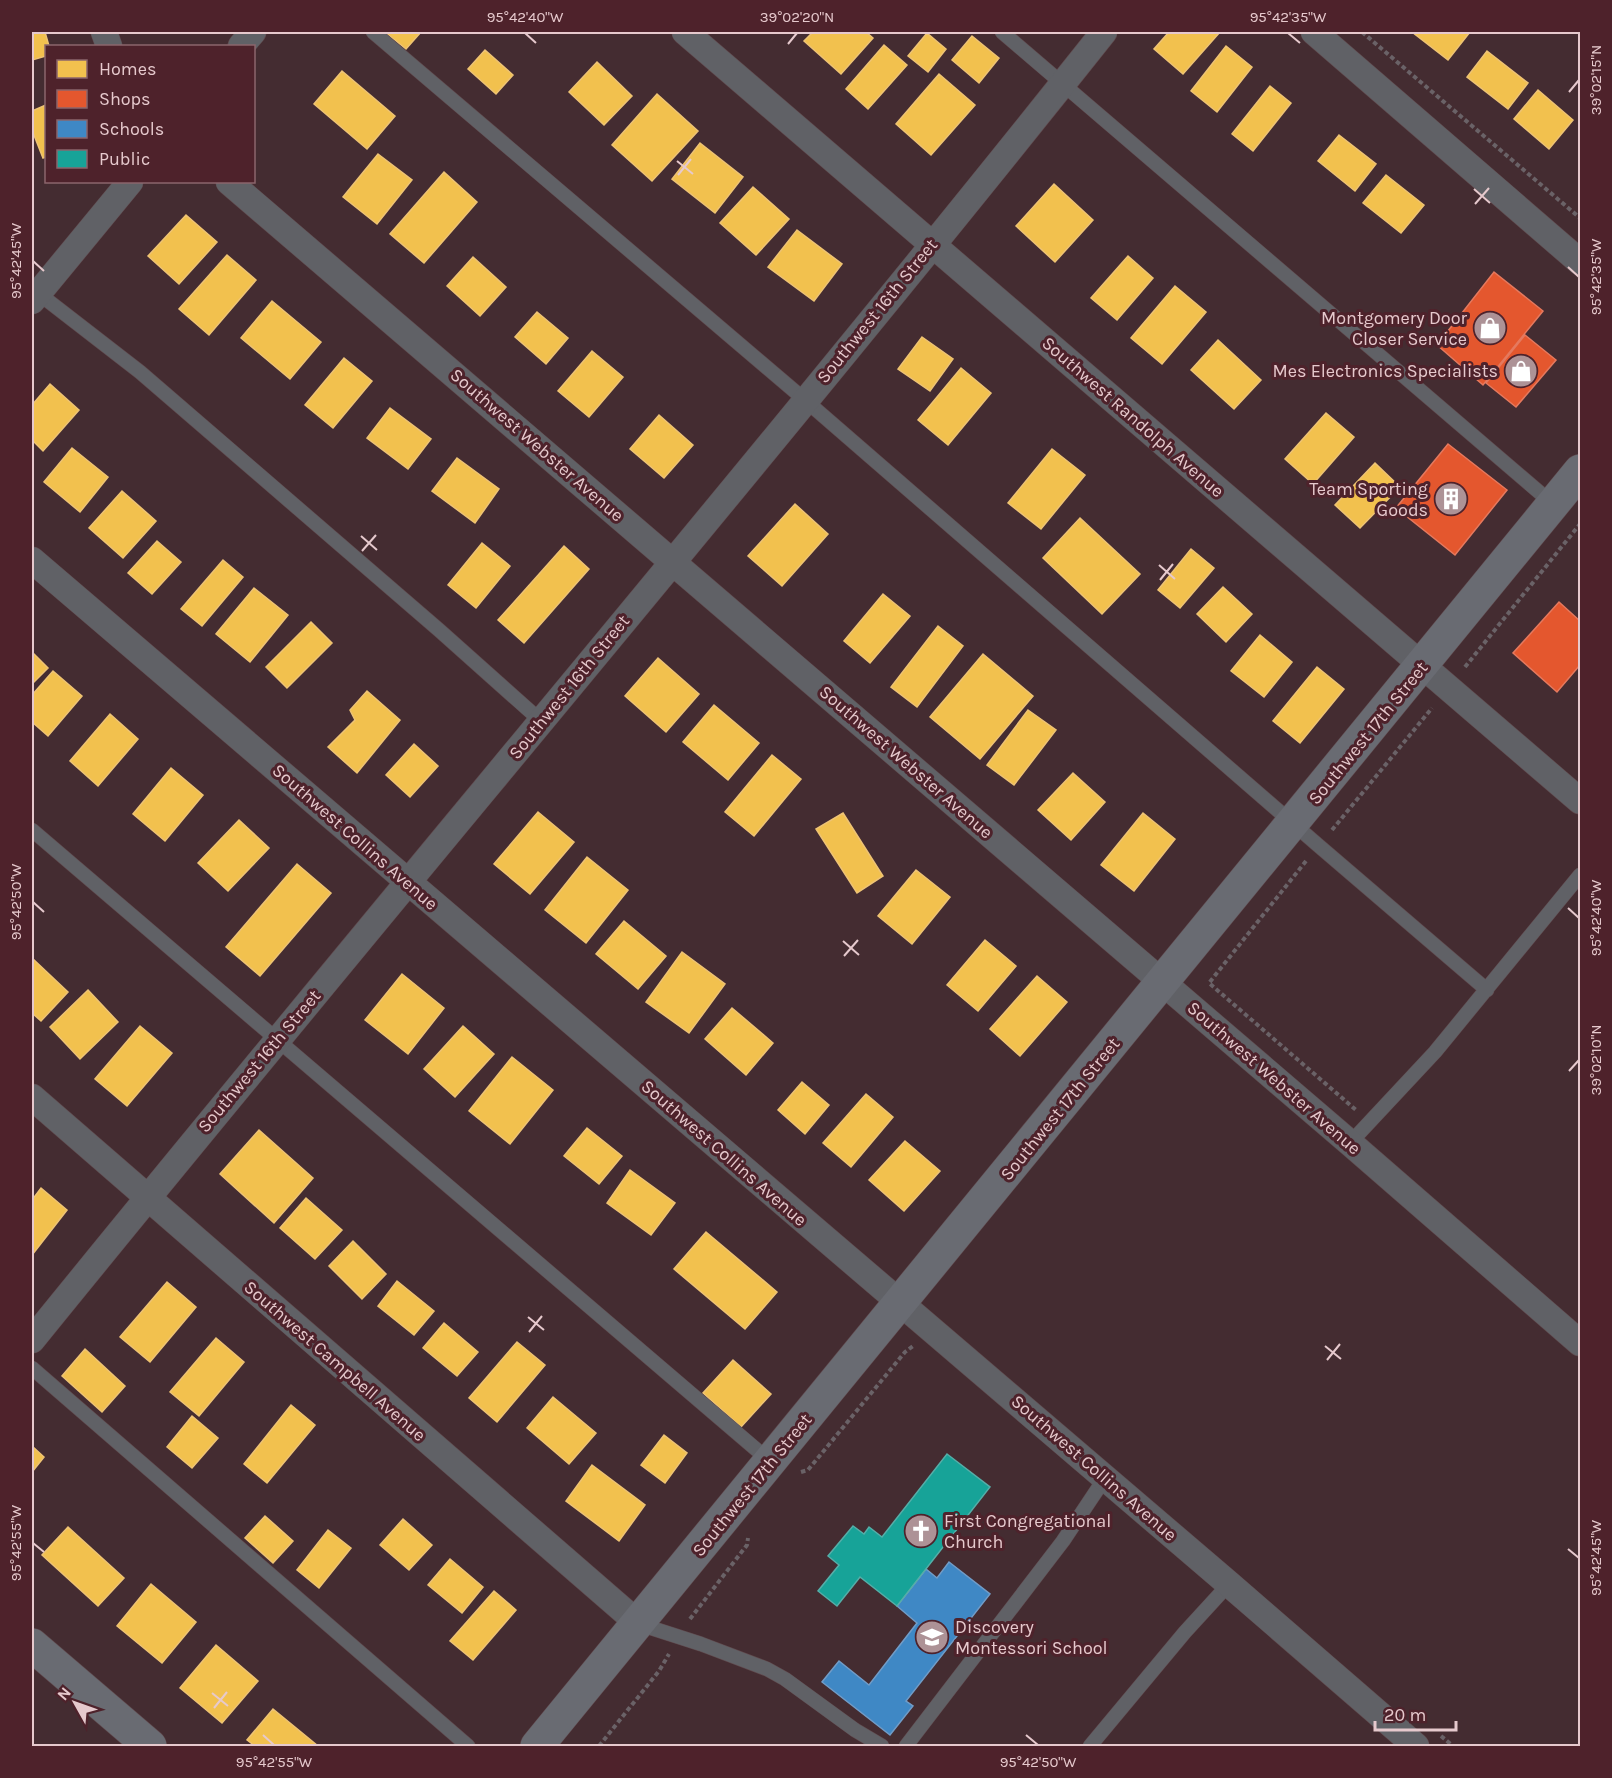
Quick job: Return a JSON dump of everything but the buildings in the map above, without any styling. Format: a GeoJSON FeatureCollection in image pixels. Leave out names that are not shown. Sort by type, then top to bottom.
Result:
{"type":"FeatureCollection","features":[{"type":"Feature","properties":{"kind":"main road","name":"Southwest 17th Street"},"geometry":{"type":"LineString","coordinates":[[537,1746],[639,1624],[785,1467],[901,1303],[1581,471]]}},
{"type":"Feature","properties":{"kind":"main road"},"geometry":{"type":"LineString","coordinates":[[32,1644],[150,1746]]}},
{"type":"Feature","properties":{"kind":"street"},"geometry":{"type":"LineString","coordinates":[[242,45],[253,32]]}},
{"type":"Feature","properties":{"kind":"street","name":"Southwest Randolph Avenue"},"geometry":{"type":"LineString","coordinates":[[685,32],[1581,801]]}},
{"type":"Feature","properties":{"kind":"street","name":"Southwest 16th Street"},"geometry":{"type":"LineString","coordinates":[[32,1340],[276,1040],[805,400],[1104,32]]}},
{"type":"Feature","properties":{"kind":"street"},"geometry":{"type":"LineString","coordinates":[[1314,32],[1581,262]]}},
{"type":"Feature","properties":{"kind":"street"},"geometry":{"type":"LineString","coordinates":[[35,297],[129,183]]}},
{"type":"Feature","properties":{"kind":"street","name":"Southwest Webster Avenue"},"geometry":{"type":"LineString","coordinates":[[230,183],[1581,1343]]}},
{"type":"Feature","properties":{"kind":"street","name":"Southwest Collins Avenue"},"geometry":{"type":"LineString","coordinates":[[32,560],[1416,1746]]}},
{"type":"Feature","properties":{"kind":"street","name":"Southwest Campbell Avenue"},"geometry":{"type":"LineString","coordinates":[[32,1097],[639,1624]]}},
{"type":"Feature","properties":{"kind":"lane"},"geometry":{"type":"LineString","coordinates":[[373,32],[805,400],[1487,990]]}},
{"type":"Feature","properties":{"kind":"lane"},"geometry":{"type":"LineString","coordinates":[[1002,32],[1553,504]]}},
{"type":"Feature","properties":{"kind":"lane"},"geometry":{"type":"LineString","coordinates":[[35,297],[140,372],[541,721]]}},
{"type":"Feature","properties":{"kind":"lane"},"geometry":{"type":"LineString","coordinates":[[32,830],[276,1040],[785,1467]]}},
{"type":"Feature","properties":{"kind":"lane"},"geometry":{"type":"LineString","coordinates":[[1350,1143],[1435,1052],[1581,875]]}},
{"type":"Feature","properties":{"kind":"lane"},"geometry":{"type":"LineString","coordinates":[[32,1368],[468,1746]]}},
{"type":"Feature","properties":{"kind":"lane"},"geometry":{"type":"LineString","coordinates":[[906,1746],[1064,1542],[1105,1478]]}},
{"type":"Feature","properties":{"kind":"lane"},"geometry":{"type":"LineString","coordinates":[[1090,1746],[1185,1632],[1229,1584]]}},
{"type":"Feature","properties":{"kind":"lane"},"geometry":{"type":"LineString","coordinates":[[639,1624],[768,1669],[855,1730],[882,1746]]}},
{"type":"Feature","properties":{"kind":"path"},"geometry":{"type":"LineString","coordinates":[[1362,32],[1581,218]]}},
{"type":"Feature","properties":{"kind":"path"},"geometry":{"type":"LineString","coordinates":[[1370,1122],[1209,983],[1581,524]]}},
{"type":"Feature","properties":{"kind":"path"},"geometry":{"type":"LineString","coordinates":[[785,1467],[808,1470],[905,1352],[930,1328]]}},
{"type":"Feature","properties":{"kind":"path"},"geometry":{"type":"LineString","coordinates":[[600,1746],[659,1671],[693,1612],[747,1545],[748,1529]]}},
{"type":"Feature","properties":{"kind":"place","name":"Montgomery Door Closer Service"},"geometry":{"type":"Point","coordinates":[1490,328]}},
{"type":"Feature","properties":{"kind":"place","name":"Mes Electronics Specialists"},"geometry":{"type":"Point","coordinates":[1521,371]}},
{"type":"Feature","properties":{"kind":"place","name":"Team Sporting Goods"},"geometry":{"type":"Point","coordinates":[1451,499]}},
{"type":"Feature","properties":{"kind":"place","name":"First Congregational Church"},"geometry":{"type":"Point","coordinates":[921,1531]}},
{"type":"Feature","properties":{"kind":"place","name":"Discovery Montessori School"},"geometry":{"type":"Point","coordinates":[932,1637]}}]}
